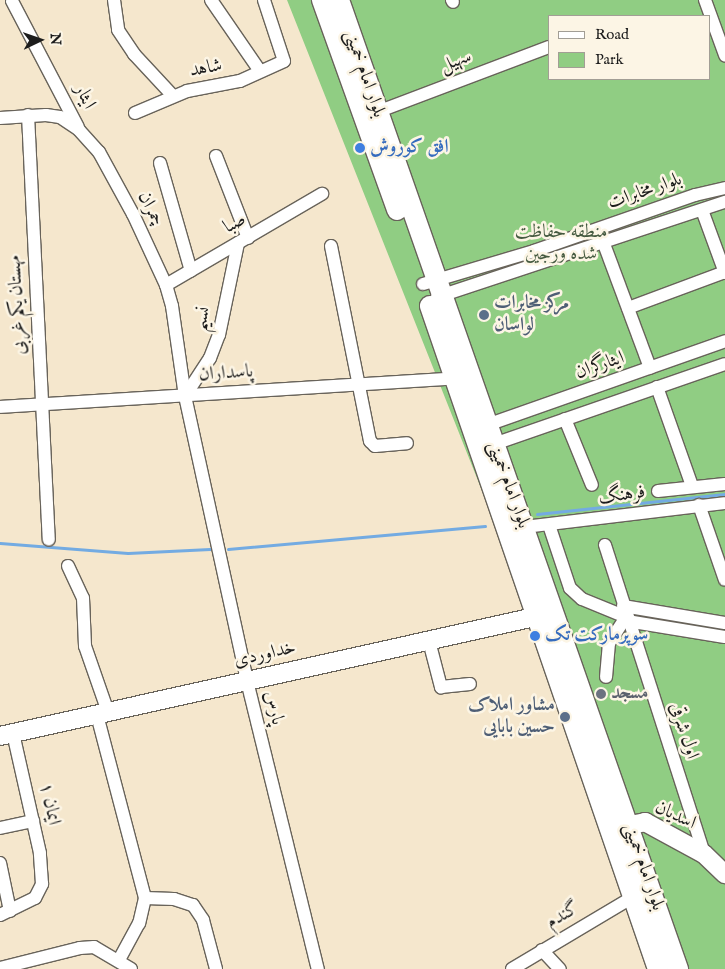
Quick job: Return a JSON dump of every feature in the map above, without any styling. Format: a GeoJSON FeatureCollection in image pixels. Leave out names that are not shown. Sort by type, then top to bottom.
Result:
{"type":"FeatureCollection","features":[{"type":"Feature","properties":{"kind":"main road","name":"بلوار امام خمینی"},"geometry":{"type":"LineString","coordinates":[[322,0],[432,290],[487,425],[524,527],[620,826],[634,897],[658,969]]}},
{"type":"Feature","properties":{"kind":"main road","name":"بلوار امام خمینی"},"geometry":{"type":"LineString","coordinates":[[339,0],[377,112],[432,290],[455,378],[539,616],[620,826],[678,969]]}},
{"type":"Feature","properties":{"kind":"street"},"geometry":{"type":"LineString","coordinates":[[114,0],[118,30],[134,54],[173,96]]}},
{"type":"Feature","properties":{"kind":"street"},"geometry":{"type":"LineString","coordinates":[[211,0],[260,70]]}},
{"type":"Feature","properties":{"kind":"street","name":"شاهد"},"geometry":{"type":"LineString","coordinates":[[135,113],[173,96],[240,81],[260,70],[284,61],[264,0]]}},
{"type":"Feature","properties":{"kind":"street"},"geometry":{"type":"LineString","coordinates":[[705,0],[725,55]]}},
{"type":"Feature","properties":{"kind":"street","name":"ایثار"},"geometry":{"type":"LineString","coordinates":[[12,1],[79,130]]}},
{"type":"Feature","properties":{"kind":"street","name":"سهیل"},"geometry":{"type":"LineString","coordinates":[[377,112],[548,47]]}},
{"type":"Feature","properties":{"kind":"street","name":"چمران"},"geometry":{"type":"LineString","coordinates":[[0,118],[28,115],[60,117],[79,130],[99,152],[129,206],[166,285],[172,306],[185,396]]}},
{"type":"Feature","properties":{"kind":"street","name":"مهستان یکم غربی"},"geometry":{"type":"LineString","coordinates":[[28,115],[49,539]]}},
{"type":"Feature","properties":{"kind":"street"},"geometry":{"type":"LineString","coordinates":[[216,156],[243,240]]}},
{"type":"Feature","properties":{"kind":"street"},"geometry":{"type":"LineString","coordinates":[[160,164],[191,271]]}},
{"type":"Feature","properties":{"kind":"street","name":"بلوار مخابرات"},"geometry":{"type":"LineString","coordinates":[[432,290],[534,251],[695,195],[725,188]]}},
{"type":"Feature","properties":{"kind":"street","name":"صبا"},"geometry":{"type":"LineString","coordinates":[[166,285],[322,194]]}},
{"type":"Feature","properties":{"kind":"street","name":"بلوار مخابرات"},"geometry":{"type":"LineString","coordinates":[[432,290],[604,244],[725,202]]}},
{"type":"Feature","properties":{"kind":"street"},"geometry":{"type":"LineString","coordinates":[[628,308],[725,273],[702,210]]}},
{"type":"Feature","properties":{"kind":"street","name":"نسیم"},"geometry":{"type":"LineString","coordinates":[[185,396],[210,358],[219,335],[243,240]]}},
{"type":"Feature","properties":{"kind":"street"},"geometry":{"type":"LineString","coordinates":[[604,244],[650,368]]}},
{"type":"Feature","properties":{"kind":"street"},"geometry":{"type":"LineString","coordinates":[[331,246],[372,445],[407,443]]}},
{"type":"Feature","properties":{"kind":"street","name":"ایثارگران"},"geometry":{"type":"LineString","coordinates":[[487,425],[725,341]]}},
{"type":"Feature","properties":{"kind":"street","name":"ایثارگران"},"geometry":{"type":"LineString","coordinates":[[494,444],[725,364]]}},
{"type":"Feature","properties":{"kind":"street","name":"پاسداران"},"geometry":{"type":"LineString","coordinates":[[0,407],[455,378]]}},
{"type":"Feature","properties":{"kind":"street"},"geometry":{"type":"LineString","coordinates":[[657,387],[692,486]]}},
{"type":"Feature","properties":{"kind":"street","name":"پارس"},"geometry":{"type":"LineString","coordinates":[[185,396],[247,681],[318,969]]}},
{"type":"Feature","properties":{"kind":"street"},"geometry":{"type":"LineString","coordinates":[[565,420],[592,485]]}},
{"type":"Feature","properties":{"kind":"street"},"geometry":{"type":"LineString","coordinates":[[658,491],[725,484]]}},
{"type":"Feature","properties":{"kind":"street","name":"فرهنگ"},"geometry":{"type":"LineString","coordinates":[[524,527],[725,503]]}},
{"type":"Feature","properties":{"kind":"street"},"geometry":{"type":"LineString","coordinates":[[699,505],[725,580]]}},
{"type":"Feature","properties":{"kind":"street"},"geometry":{"type":"LineString","coordinates":[[549,524],[570,588],[582,599],[626,614],[725,637]]}},
{"type":"Feature","properties":{"kind":"street","name":"اول شرقی"},"geometry":{"type":"LineString","coordinates":[[605,545],[704,854]]}},
{"type":"Feature","properties":{"kind":"street"},"geometry":{"type":"LineString","coordinates":[[68,566],[83,598],[85,646],[146,898],[140,923],[119,960]]}},
{"type":"Feature","properties":{"kind":"street"},"geometry":{"type":"LineString","coordinates":[[626,614],[725,623]]}},
{"type":"Feature","properties":{"kind":"street"},"geometry":{"type":"LineString","coordinates":[[606,677],[609,643],[626,614]]}},
{"type":"Feature","properties":{"kind":"street","name":"خداوردی"},"geometry":{"type":"LineString","coordinates":[[7,734],[539,616]]}},
{"type":"Feature","properties":{"kind":"street"},"geometry":{"type":"LineString","coordinates":[[429,640],[441,687],[470,684]]}},
{"type":"Feature","properties":{"kind":"street","name":"ایمان ۱"},"geometry":{"type":"LineString","coordinates":[[5,913],[35,898],[42,884],[33,821],[7,734]]}},
{"type":"Feature","properties":{"kind":"street"},"geometry":{"type":"LineString","coordinates":[[0,828],[33,821]]}},
{"type":"Feature","properties":{"kind":"street","name":"اسدیان"},"geometry":{"type":"LineString","coordinates":[[620,826],[645,822],[704,854],[725,874]]}},
{"type":"Feature","properties":{"kind":"street"},"geometry":{"type":"LineString","coordinates":[[0,863],[5,913]]}},
{"type":"Feature","properties":{"kind":"street","name":"گندم"},"geometry":{"type":"LineString","coordinates":[[512,969],[634,897]]}},
{"type":"Feature","properties":{"kind":"street"},"geometry":{"type":"LineString","coordinates":[[146,898],[174,899],[193,905],[202,920],[216,969]]}},
{"type":"Feature","properties":{"kind":"street"},"geometry":{"type":"LineString","coordinates":[[0,968],[42,963],[94,947],[119,960],[131,969]]}},
{"type":"Feature","properties":{"kind":"street"},"geometry":{"type":"LineString","coordinates":[[542,950],[560,969]]}},
{"type":"Feature","properties":{"kind":"green space","name":"منطقه حفاظت شده ورجین"},"geometry":{"type":"Polygon","coordinates":[[[287,0],[725,0],[725,969],[672,969],[287,0]]]}},
{"type":"Feature","properties":{"kind":"waterway"},"geometry":{"type":"LineString","coordinates":[[537,514],[725,494]]}},
{"type":"Feature","properties":{"kind":"waterway"},"geometry":{"type":"LineString","coordinates":[[228,549],[485,526]]}},
{"type":"Feature","properties":{"kind":"waterway"},"geometry":{"type":"LineString","coordinates":[[0,543],[128,553],[210,549]]}},
{"type":"Feature","properties":{"kind":"place","name":"افق کوروش"},"geometry":{"type":"Point","coordinates":[360,148]}},
{"type":"Feature","properties":{"kind":"place","name":"مرکز مخابرات لواسان"},"geometry":{"type":"Point","coordinates":[484,315]}},
{"type":"Feature","properties":{"kind":"place","name":"سوپرمارکت تک"},"geometry":{"type":"Point","coordinates":[535,636]}},
{"type":"Feature","properties":{"kind":"place","name":"مسجد"},"geometry":{"type":"Point","coordinates":[601,694]}},
{"type":"Feature","properties":{"kind":"place","name":"مشاور املاک حسین بابایی"},"geometry":{"type":"Point","coordinates":[565,717]}}]}
